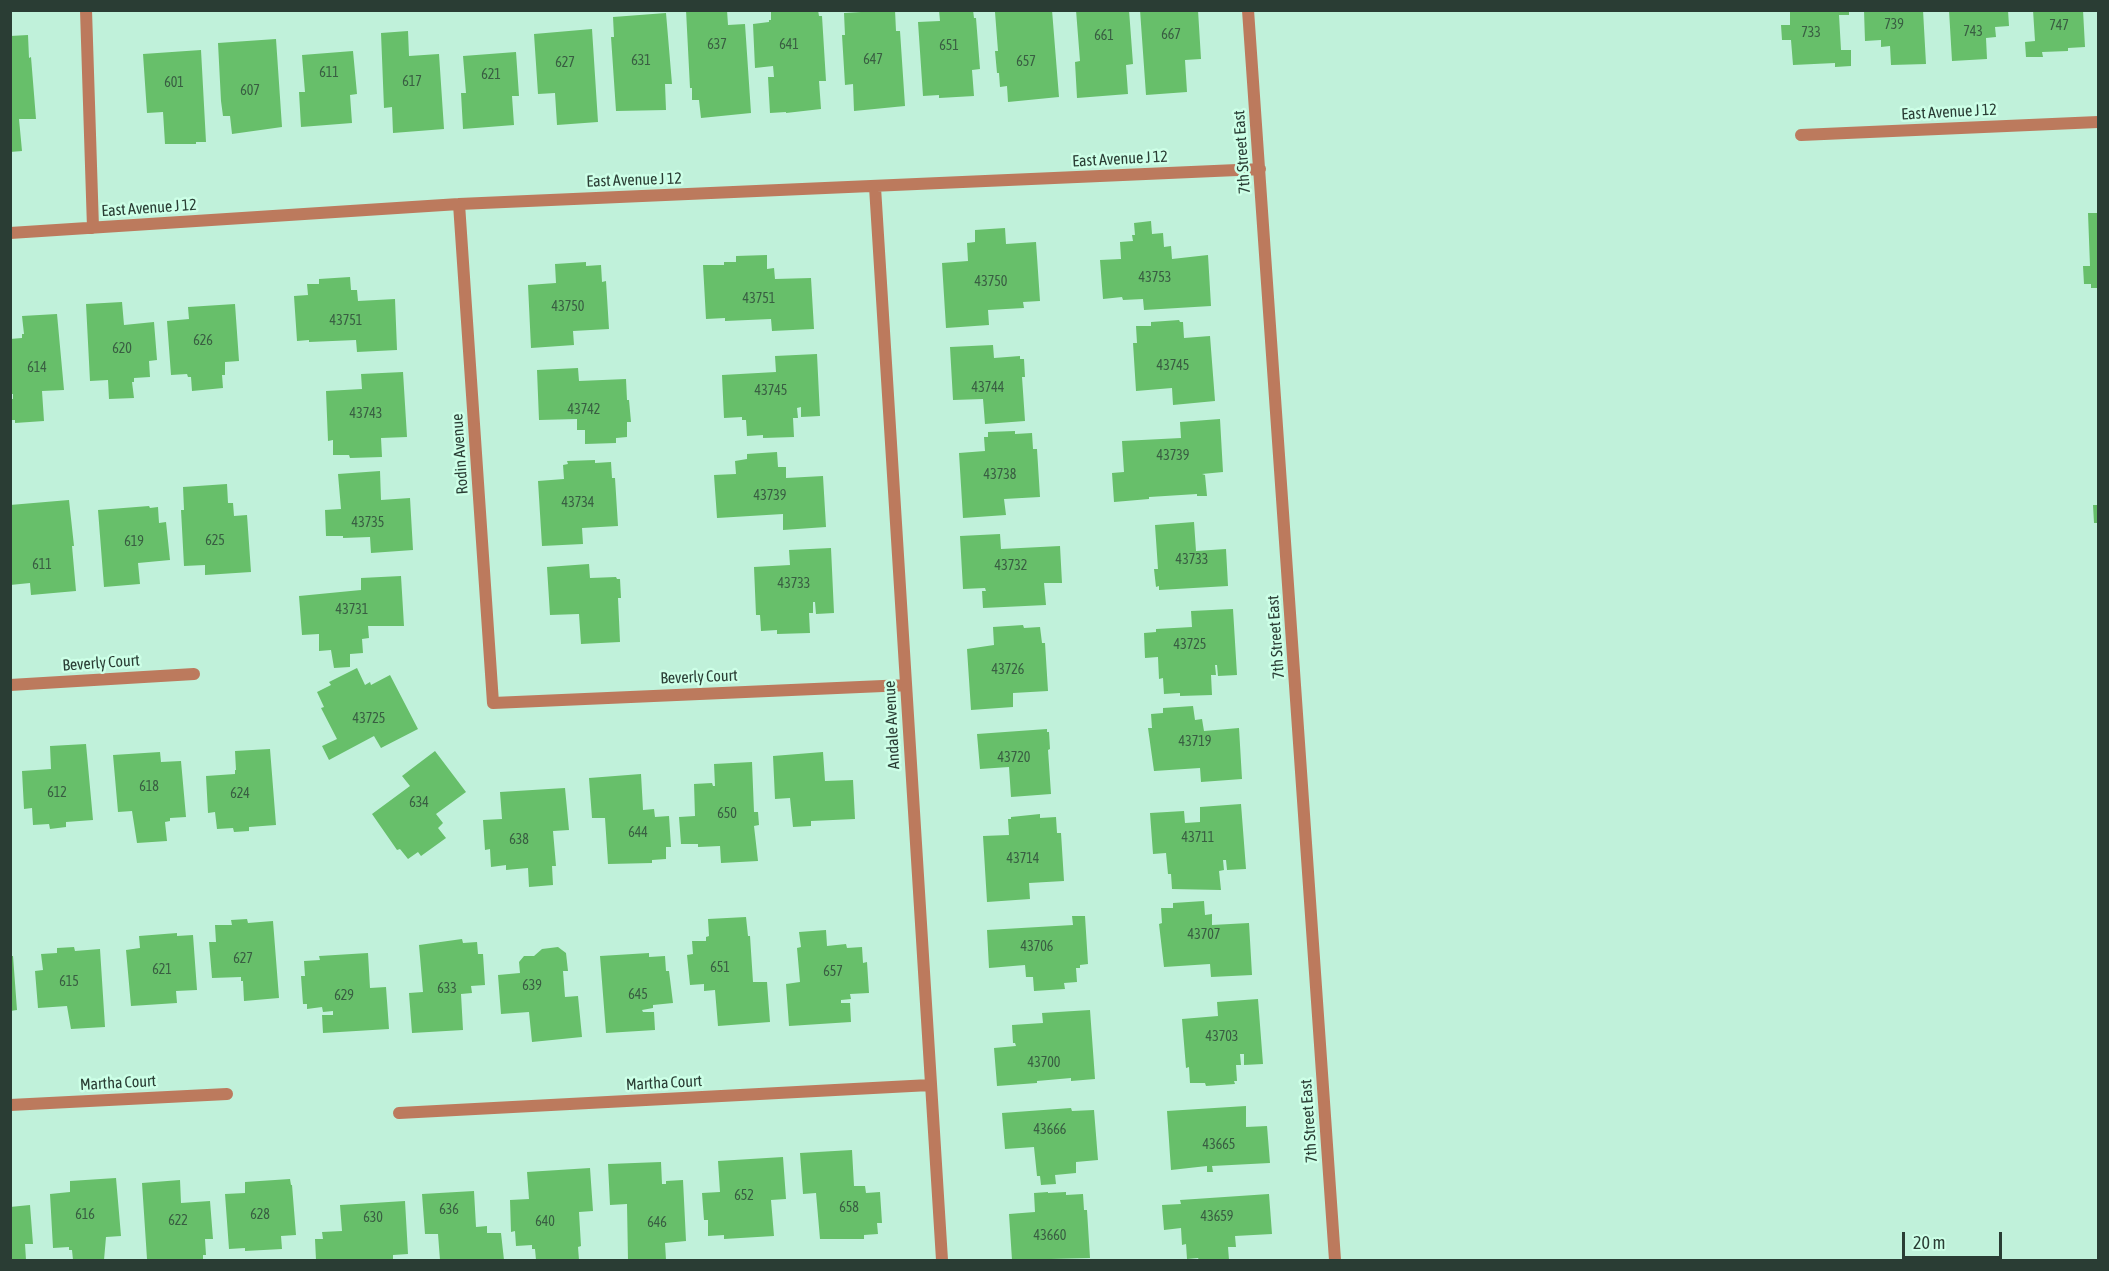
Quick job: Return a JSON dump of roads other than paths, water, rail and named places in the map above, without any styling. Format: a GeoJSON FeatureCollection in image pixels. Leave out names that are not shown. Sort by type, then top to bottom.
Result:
{"type":"FeatureCollection","features":[{"type":"Feature","properties":{"kind":"street"},"geometry":{"type":"LineString","coordinates":[[86,10],[93,228]]}},
{"type":"Feature","properties":{"kind":"street","name":"7th Street East"},"geometry":{"type":"LineString","coordinates":[[1248,10],[1335,1260]]}},
{"type":"Feature","properties":{"kind":"street","name":"East Avenue J 12"},"geometry":{"type":"LineString","coordinates":[[1801,135],[2098,122]]}},
{"type":"Feature","properties":{"kind":"street","name":"East Avenue J 12"},"geometry":{"type":"LineString","coordinates":[[10,233],[459,204],[1260,169]]}},
{"type":"Feature","properties":{"kind":"street","name":"Andale Avenue"},"geometry":{"type":"LineString","coordinates":[[875,187],[942,1260]]}},
{"type":"Feature","properties":{"kind":"street","name":"Rodin Avenue"},"geometry":{"type":"LineString","coordinates":[[459,204],[492,703]]}},
{"type":"Feature","properties":{"kind":"street","name":"Beverly Court"},"geometry":{"type":"LineString","coordinates":[[10,686],[194,674]]}},
{"type":"Feature","properties":{"kind":"street","name":"Beverly Court"},"geometry":{"type":"LineString","coordinates":[[492,703],[906,685]]}},
{"type":"Feature","properties":{"kind":"street","name":"Martha Court"},"geometry":{"type":"LineString","coordinates":[[399,1113],[930,1085]]}},
{"type":"Feature","properties":{"kind":"street","name":"Martha Court"},"geometry":{"type":"LineString","coordinates":[[10,1105],[227,1094]]}}]}
